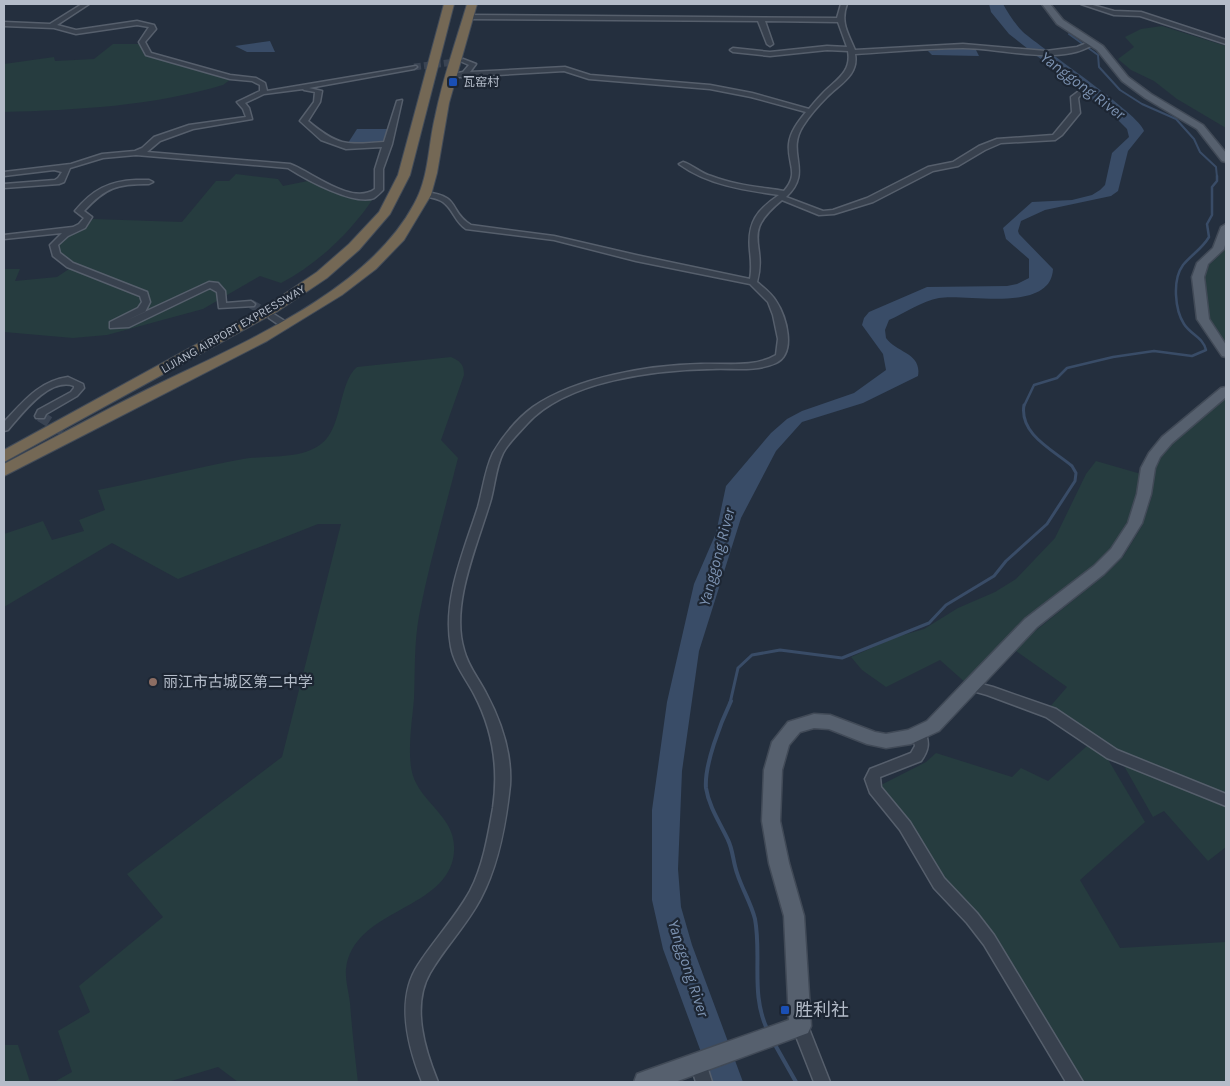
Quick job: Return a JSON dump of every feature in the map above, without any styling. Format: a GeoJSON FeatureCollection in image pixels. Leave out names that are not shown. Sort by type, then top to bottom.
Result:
{"type":"FeatureCollection","features":[{"type":"Feature","properties":{"kind":"highway","name":"LIJIANG AIRPORT EXPRESSWAY"},"geometry":{"type":"LineString","coordinates":[[4,447],[276,297],[323,263],[360,228],[376,208],[393,175],[442,4]]}},
{"type":"Feature","properties":{"kind":"highway","name":"LIJIANG AIRPORT EXPRESSWAY"},"geometry":{"type":"LineString","coordinates":[[4,457],[273,308],[322,275],[354,247],[384,214],[404,175],[449,4]]}},
{"type":"Feature","properties":{"kind":"highway"},"geometry":{"type":"LineString","coordinates":[[4,471],[68,433],[285,325],[341,289],[378,258],[412,219],[425,194],[440,118],[458,75],[472,4]]}},
{"type":"Feature","properties":{"kind":"main road"},"geometry":{"type":"LineString","coordinates":[[1046,4],[1060,22],[1092,42],[1104,52],[1122,76],[1140,91],[1200,127],[1226,159]]}},
{"type":"Feature","properties":{"kind":"main road"},"geometry":{"type":"LineString","coordinates":[[1226,227],[1218,249],[1203,263],[1198,277],[1203,319],[1207,328],[1226,353]]}},
{"type":"Feature","properties":{"kind":"main road"},"geometry":{"type":"LineString","coordinates":[[646,1082],[702,1069],[739,1048],[800,1026],[795,923],[790,898],[779,863],[771,821],[771,785],[778,748],[794,727],[814,721],[830,722],[881,740],[901,739],[919,734],[939,720],[1031,623],[1099,570],[1116,554],[1135,523],[1144,494],[1148,468],[1154,456],[1167,440],[1226,390]]}},
{"type":"Feature","properties":{"kind":"street"},"geometry":{"type":"LineString","coordinates":[[51,26],[86,4]]}},
{"type":"Feature","properties":{"kind":"street"},"geometry":{"type":"LineString","coordinates":[[753,282],[754,228],[760,215],[794,182],[796,173],[791,151],[792,141],[801,123],[821,99],[850,70],[853,60],[839,20],[844,4]]}},
{"type":"Feature","properties":{"kind":"street"},"geometry":{"type":"LineString","coordinates":[[1084,4],[1118,14],[1141,14],[1226,42]]}},
{"type":"Feature","properties":{"kind":"street"},"geometry":{"type":"LineString","coordinates":[[468,17],[839,20]]}},
{"type":"Feature","properties":{"kind":"street"},"geometry":{"type":"LineString","coordinates":[[762,20],[770,44]]}},
{"type":"Feature","properties":{"kind":"street"},"geometry":{"type":"LineString","coordinates":[[4,24],[51,26],[76,32],[137,23],[150,24],[153,29],[142,41],[148,54],[230,77],[254,79],[263,84],[264,92]]}},
{"type":"Feature","properties":{"kind":"street"},"geometry":{"type":"LineString","coordinates":[[733,50],[770,54],[827,48],[850,50],[962,46],[1022,51],[1053,51],[1080,49],[1092,42]]}},
{"type":"Feature","properties":{"kind":"street"},"geometry":{"type":"LineString","coordinates":[[458,75],[472,64],[463,61]]}},
{"type":"Feature","properties":{"kind":"street"},"geometry":{"type":"LineString","coordinates":[[136,153],[144,150],[157,140],[192,127],[250,118],[246,108],[240,102],[264,92],[300,88],[414,67]]}},
{"type":"Feature","properties":{"kind":"street"},"geometry":{"type":"LineString","coordinates":[[458,75],[517,70],[565,69],[586,77],[710,87],[752,95],[812,112]]}},
{"type":"Feature","properties":{"kind":"street"},"geometry":{"type":"LineString","coordinates":[[300,88],[319,91],[317,102],[304,120],[324,138],[351,148],[388,144]]}},
{"type":"Feature","properties":{"kind":"street"},"geometry":{"type":"LineString","coordinates":[[683,164],[693,167],[698,174],[782,195],[822,213],[831,213],[873,198],[897,184],[931,169],[955,164],[982,148],[1000,141],[1040,140],[1056,137],[1064,128],[1068,119],[1076,113],[1074,97],[1079,93]]}},
{"type":"Feature","properties":{"kind":"street"},"geometry":{"type":"LineString","coordinates":[[4,174],[80,164],[102,156],[136,153],[290,166],[307,177],[352,196],[371,196],[379,190],[379,171],[400,101]]}},
{"type":"Feature","properties":{"kind":"street"},"geometry":{"type":"LineString","coordinates":[[4,186],[56,182],[61,180],[67,169],[41,169]]}},
{"type":"Feature","properties":{"kind":"street"},"geometry":{"type":"LineString","coordinates":[[149,182],[114,182],[91,197],[79,211],[88,217],[82,226],[65,234],[54,245],[56,254],[62,261],[139,291],[146,297],[142,310],[113,324],[113,326],[126,325],[209,285],[218,286],[221,291],[222,306],[251,304]]}},
{"type":"Feature","properties":{"kind":"street"},"geometry":{"type":"LineString","coordinates":[[425,194],[440,196],[449,200],[464,224],[469,227],[547,237],[636,258],[753,282],[773,304],[780,320],[784,348],[782,354],[776,359],[756,365],[649,370],[617,376],[562,395],[534,411],[504,443],[496,457],[488,491],[473,535],[456,608],[455,629],[461,658],[482,698],[496,734],[502,764],[503,781],[488,864],[481,882],[422,972],[416,987],[412,1021],[420,1056],[430,1082]]}},
{"type":"Feature","properties":{"kind":"street"},"geometry":{"type":"LineString","coordinates":[[4,238],[76,229]]}},
{"type":"Feature","properties":{"kind":"street"},"geometry":{"type":"LineString","coordinates":[[272,316],[285,325]]}},
{"type":"Feature","properties":{"kind":"street"},"geometry":{"type":"LineString","coordinates":[[4,428],[46,386],[61,381],[73,381],[78,384],[79,388],[74,394],[42,412],[40,416]]}},
{"type":"Feature","properties":{"kind":"street"},"geometry":{"type":"LineString","coordinates":[[970,686],[989,690],[1051,713],[1112,754],[1226,800]]}},
{"type":"Feature","properties":{"kind":"street"},"geometry":{"type":"LineString","coordinates":[[919,734],[922,743],[916,757],[875,773],[872,783],[905,826],[939,884],[972,918],[989,940],[1076,1082]]}},
{"type":"Feature","properties":{"kind":"street"},"geometry":{"type":"LineString","coordinates":[[800,1026],[822,1082]]}},
{"type":"Feature","properties":{"kind":"green space"},"geometry":{"type":"Polygon","coordinates":[[[1162,26],[1226,46],[1226,128],[1177,99],[1154,81],[1131,70],[1118,59],[1134,47],[1125,37],[1141,29],[1162,26]]]}},
{"type":"Feature","properties":{"kind":"green space"},"geometry":{"type":"Polygon","coordinates":[[[113,44],[141,44],[143,53],[147,56],[231,79],[223,85],[196,92],[115,106],[4,112],[4,64],[54,57],[55,61],[94,59],[113,44]]]}},
{"type":"Feature","properties":{"kind":"green space"},"geometry":{"type":"Polygon","coordinates":[[[236,174],[278,179],[283,186],[313,180],[355,199],[375,196],[356,222],[333,246],[308,266],[281,283],[260,276],[203,309],[107,335],[73,338],[4,332],[4,269],[20,269],[15,281],[57,277],[75,265],[64,260],[56,249],[62,239],[93,219],[182,222],[216,181],[229,181],[236,174]]]}},
{"type":"Feature","properties":{"kind":"green space"},"geometry":{"type":"Polygon","coordinates":[[[1226,244],[1226,345],[1210,319],[1204,278],[1209,265],[1224,251],[1226,244]]]}},
{"type":"Feature","properties":{"kind":"green space"},"geometry":{"type":"Polygon","coordinates":[[[451,357],[461,363],[464,375],[441,440],[458,458],[432,556],[417,626],[410,750],[411,767],[415,780],[451,831],[454,844],[453,859],[445,876],[432,890],[380,922],[364,934],[352,949],[346,973],[358,1082],[238,1082],[218,1067],[168,1082],[54,1082],[72,1072],[58,1031],[90,1012],[79,986],[163,917],[127,874],[282,757],[341,524],[318,524],[178,579],[112,543],[4,607],[4,534],[43,521],[52,540],[84,531],[79,520],[105,510],[98,490],[243,459],[303,453],[321,444],[328,437],[337,417],[346,384],[357,367],[451,357]]]}},
{"type":"Feature","properties":{"kind":"green space"},"geometry":{"type":"Polygon","coordinates":[[[1226,398],[1226,847],[1208,861],[1164,811],[1153,817],[1115,750],[1048,709],[1067,687],[1013,649],[1106,574],[1123,557],[1142,526],[1152,496],[1155,469],[1161,458],[1173,443],[1226,398]]]}},
{"type":"Feature","properties":{"kind":"green space"},"geometry":{"type":"Polygon","coordinates":[[[1096,461],[1141,474],[1133,511],[1124,532],[1114,546],[1091,569],[1038,609],[1019,626],[982,662],[967,684],[940,660],[886,687],[862,670],[851,657],[896,637],[924,629],[958,608],[995,592],[1016,579],[1055,538],[1086,474],[1096,461]]]}},
{"type":"Feature","properties":{"kind":"green space"},"geometry":{"type":"Polygon","coordinates":[[[1088,745],[1106,756],[1145,822],[1080,880],[1120,948],[1226,942],[1226,1082],[1082,1082],[997,939],[955,895],[877,787],[926,762],[936,753],[1012,777],[1021,768],[1048,781],[1088,745]]]}},
{"type":"Feature","properties":{"kind":"green space"},"geometry":{"type":"Polygon","coordinates":[[[4,1045],[18,1045],[30,1082],[4,1082],[4,1045]]]}},
{"type":"Feature","properties":{"kind":"water","name":"Yanggong River"},"geometry":{"type":"Polygon","coordinates":[[[989,4],[1003,4],[1023,32],[1109,97],[1139,123],[1144,131],[1128,151],[1118,191],[1111,196],[1045,210],[1021,221],[1019,234],[1053,269],[1049,283],[1038,292],[1023,297],[939,298],[920,304],[889,320],[885,330],[886,338],[913,358],[918,368],[918,376],[863,403],[802,422],[776,451],[741,518],[699,651],[682,771],[678,869],[681,907],[692,945],[743,1082],[712,1082],[663,949],[652,900],[652,810],[667,702],[694,584],[716,533],[726,486],[771,433],[787,419],[802,411],[854,393],[886,370],[883,354],[862,325],[864,318],[869,312],[927,287],[1007,286],[1017,284],[1029,278],[1029,259],[1006,239],[1003,228],[1032,202],[1072,200],[1092,195],[1100,190],[1105,185],[1112,153],[1129,137],[1127,129],[1117,119],[1009,34],[991,12],[989,4]]]}},
{"type":"Feature","properties":{"kind":"water"},"geometry":{"type":"Polygon","coordinates":[[[270,41],[275,52],[247,52],[235,46],[270,41]]]}},
{"type":"Feature","properties":{"kind":"water"},"geometry":{"type":"Polygon","coordinates":[[[975,48],[979,56],[932,55],[928,51],[975,48]]]}},
{"type":"Feature","properties":{"kind":"water"},"geometry":{"type":"Polygon","coordinates":[[[357,129],[388,130],[384,141],[356,146],[348,143],[357,129]]]}},
{"type":"Feature","properties":{"kind":"waterway"},"geometry":{"type":"LineString","coordinates":[[1069,34],[1098,55],[1099,67],[1120,90],[1142,104],[1176,119],[1194,139],[1200,152],[1216,167],[1217,177]]}},
{"type":"Feature","properties":{"kind":"waterway"},"geometry":{"type":"LineString","coordinates":[[1024,406],[1034,385],[1057,378],[1067,368],[1113,357],[1154,351],[1192,356],[1206,350],[1200,339],[1187,328],[1181,318],[1178,311],[1176,287],[1183,265],[1209,237],[1207,224],[1212,215],[1212,187],[1217,181],[1217,177]]}},
{"type":"Feature","properties":{"kind":"waterway"},"geometry":{"type":"LineString","coordinates":[[730,703],[738,668],[752,655],[780,650],[842,658],[929,623],[946,605],[994,576],[1006,561],[1047,524],[1075,481],[1076,473],[1072,466],[1032,433],[1024,415],[1024,406]]}},
{"type":"Feature","properties":{"kind":"waterway"},"geometry":{"type":"LineString","coordinates":[[731,701],[710,756],[706,788],[712,808],[730,844],[737,873],[755,919],[759,1004],[768,1031]]}},
{"type":"Feature","properties":{"kind":"waterway"},"geometry":{"type":"LineString","coordinates":[[774,1043],[796,1082]]}},
{"type":"Feature","properties":{"kind":"tunnel"},"geometry":{"type":"LineString","coordinates":[[414,67],[463,61]]}},
{"type":"Feature","properties":{"kind":"tunnel"},"geometry":{"type":"LineString","coordinates":[[251,304],[272,316]]}},
{"type":"Feature","properties":{"kind":"tunnel"},"geometry":{"type":"LineString","coordinates":[[40,416],[65,432]]}},
{"type":"Feature","properties":{"kind":"place","name":"瓦窑村"},"geometry":{"type":"Point","coordinates":[453,82]}},
{"type":"Feature","properties":{"kind":"place","name":"丽江市古城区第二中学"},"geometry":{"type":"Point","coordinates":[153,682]}},
{"type":"Feature","properties":{"kind":"place","name":"胜利社"},"geometry":{"type":"Point","coordinates":[785,1010]}}]}
